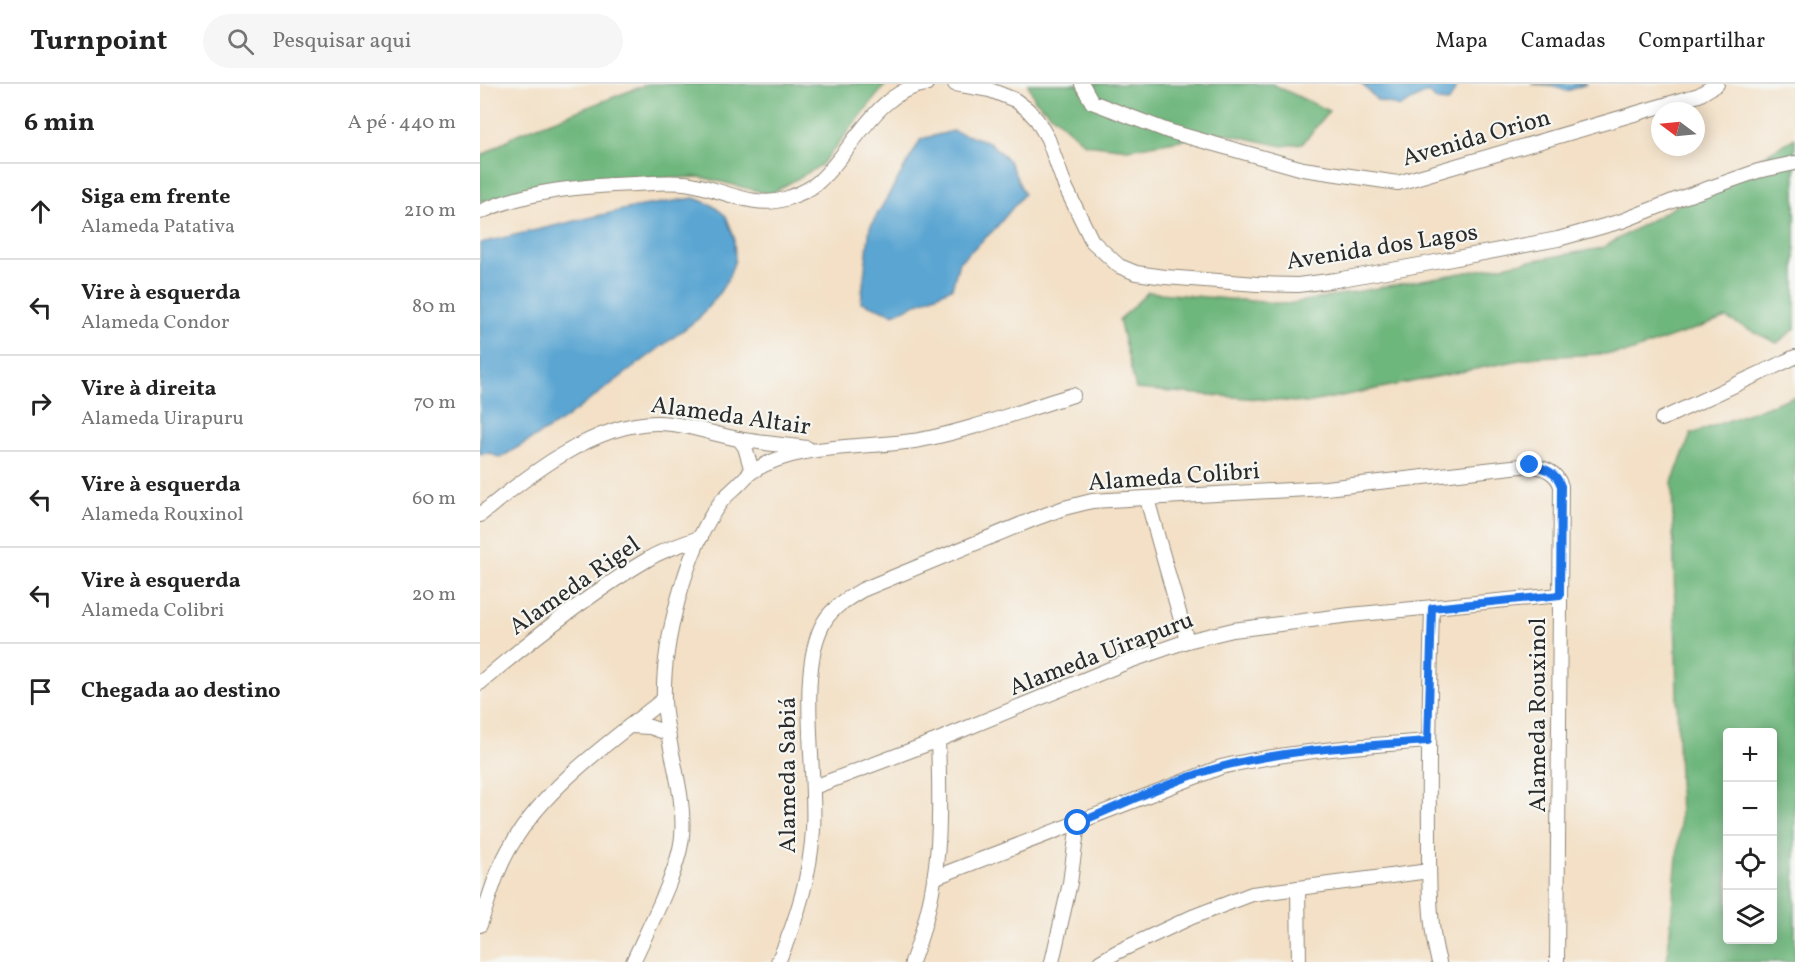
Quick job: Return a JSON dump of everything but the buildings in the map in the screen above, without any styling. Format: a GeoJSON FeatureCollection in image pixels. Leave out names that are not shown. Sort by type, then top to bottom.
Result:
{"type":"FeatureCollection","features":[{"type":"Feature","properties":{"kind":"street"},"geometry":{"type":"LineString","coordinates":[[480,212],[501,202],[546,191],[675,182],[693,184],[740,198],[763,201],[781,200],[805,192],[817,183],[901,88],[926,84]]}},
{"type":"Feature","properties":{"kind":"street","name":"Avenida dos Lagos"},"geometry":{"type":"LineString","coordinates":[[955,84],[990,90],[1015,100],[1027,109],[1037,120],[1048,139],[1065,186],[1092,241],[1119,266],[1136,273],[1165,277],[1298,285],[1425,264],[1558,239],[1622,221],[1758,171],[1795,163]]}},
{"type":"Feature","properties":{"kind":"street","name":"Avenida Orion"},"geometry":{"type":"LineString","coordinates":[[1082,84],[1092,102],[1168,131],[1303,169],[1398,183],[1699,95],[1717,84]]}},
{"type":"Feature","properties":{"kind":"street"},"geometry":{"type":"LineString","coordinates":[[1662,419],[1795,357]]}},
{"type":"Feature","properties":{"kind":"street"},"geometry":{"type":"LineString","coordinates":[[633,962],[659,905],[679,852],[682,835],[679,797],[667,733],[664,699],[667,660],[673,625],[692,555],[720,502],[752,471],[796,453],[886,445],[923,439],[1073,395]]}},
{"type":"Feature","properties":{"kind":"street","name":"Alameda Altair"},"geometry":{"type":"LineString","coordinates":[[482,508],[570,450],[613,430],[634,425],[659,423],[739,439],[821,450]]}},
{"type":"Feature","properties":{"kind":"street"},"geometry":{"type":"LineString","coordinates":[[739,439],[745,447],[752,471]]}},
{"type":"Feature","properties":{"kind":"street","name":"Alameda Colibri"},"geometry":{"type":"LineString","coordinates":[[825,620],[839,604],[862,590],[1034,519],[1092,501],[1326,488],[1530,465],[1552,472]]}},
{"type":"Feature","properties":{"kind":"street","name":"Alameda Rouxinol"},"geometry":{"type":"LineString","coordinates":[[1552,472],[1558,478],[1561,486],[1557,962]]}},
{"type":"Feature","properties":{"kind":"street"},"geometry":{"type":"LineString","coordinates":[[1147,499],[1187,641]]}},
{"type":"Feature","properties":{"kind":"street","name":"Alameda Rigel"},"geometry":{"type":"LineString","coordinates":[[480,683],[571,611],[652,557],[701,537]]}},
{"type":"Feature","properties":{"kind":"street","name":"Alameda Uirapuru"},"geometry":{"type":"LineString","coordinates":[[814,786],[938,740],[1127,662],[1187,641],[1244,629],[1350,615],[1560,595]]}},
{"type":"Feature","properties":{"kind":"street"},"geometry":{"type":"LineString","coordinates":[[1432,608],[1428,741],[1429,871],[1435,948],[1439,962]]}},
{"type":"Feature","properties":{"kind":"street","name":"Alameda Sabiá"},"geometry":{"type":"LineString","coordinates":[[778,962],[788,941],[810,863],[814,786],[809,702],[811,666],[815,641],[825,620]]}},
{"type":"Feature","properties":{"kind":"street"},"geometry":{"type":"LineString","coordinates":[[480,925],[510,846],[542,803],[572,773],[664,699]]}},
{"type":"Feature","properties":{"kind":"street"},"geometry":{"type":"LineString","coordinates":[[630,726],[650,727],[667,733]]}},
{"type":"Feature","properties":{"kind":"street"},"geometry":{"type":"LineString","coordinates":[[912,962],[923,933],[936,877],[941,811],[938,740]]}},
{"type":"Feature","properties":{"kind":"street"},"geometry":{"type":"LineString","coordinates":[[936,877],[1221,767],[1258,758],[1326,748],[1428,741]]}},
{"type":"Feature","properties":{"kind":"street"},"geometry":{"type":"LineString","coordinates":[[1056,959],[1078,823]]}},
{"type":"Feature","properties":{"kind":"street"},"geometry":{"type":"LineString","coordinates":[[1100,962],[1192,917],[1252,894],[1429,871]]}},
{"type":"Feature","properties":{"kind":"street"},"geometry":{"type":"LineString","coordinates":[[1298,888],[1299,962]]}},
{"type":"Feature","properties":{"kind":"green space"},"geometry":{"type":"Polygon","coordinates":[[[648,84],[886,84],[820,166],[770,194],[701,177],[550,183],[480,202],[480,157],[517,134],[648,84]]]}},
{"type":"Feature","properties":{"kind":"green space"},"geometry":{"type":"Polygon","coordinates":[[[1028,84],[1272,84],[1329,111],[1303,143],[1283,146],[1222,133],[1128,149],[1085,144],[1035,100],[1028,84]]]}},
{"type":"Feature","properties":{"kind":"green space"},"geometry":{"type":"Polygon","coordinates":[[[1795,138],[1795,329],[1777,343],[1726,318],[1627,353],[1535,357],[1307,403],[1136,389],[1119,320],[1148,292],[1287,304],[1602,248],[1795,138]]]}},
{"type":"Feature","properties":{"kind":"green space"},"geometry":{"type":"Polygon","coordinates":[[[1795,396],[1795,962],[1667,962],[1680,825],[1672,482],[1691,434],[1795,396]]]}},
{"type":"Feature","properties":{"kind":"water"},"geometry":{"type":"Polygon","coordinates":[[[1362,84],[1458,84],[1449,102],[1437,101],[1428,92],[1400,107],[1377,100],[1362,84]]]}},
{"type":"Feature","properties":{"kind":"water"},"geometry":{"type":"Polygon","coordinates":[[[1531,84],[1587,84],[1567,91],[1548,85],[1531,84]]]}},
{"type":"Feature","properties":{"kind":"water"},"geometry":{"type":"Polygon","coordinates":[[[953,131],[989,142],[1009,161],[1024,194],[995,229],[959,262],[952,288],[894,314],[861,302],[870,227],[921,139],[953,131]]]}},
{"type":"Feature","properties":{"kind":"water"},"geometry":{"type":"Polygon","coordinates":[[[694,198],[712,205],[726,216],[734,237],[735,260],[728,279],[718,295],[698,319],[562,421],[500,458],[490,453],[480,454],[480,243],[636,207],[694,198]]]}},
{"type":"Feature","properties":{"kind":"route"},"geometry":{"type":"LineString","coordinates":[[1078,823],[1184,780],[1221,767],[1258,758],[1326,748],[1428,741],[1432,608],[1560,595],[1561,486],[1558,478],[1552,472],[1530,465]]}}]}
